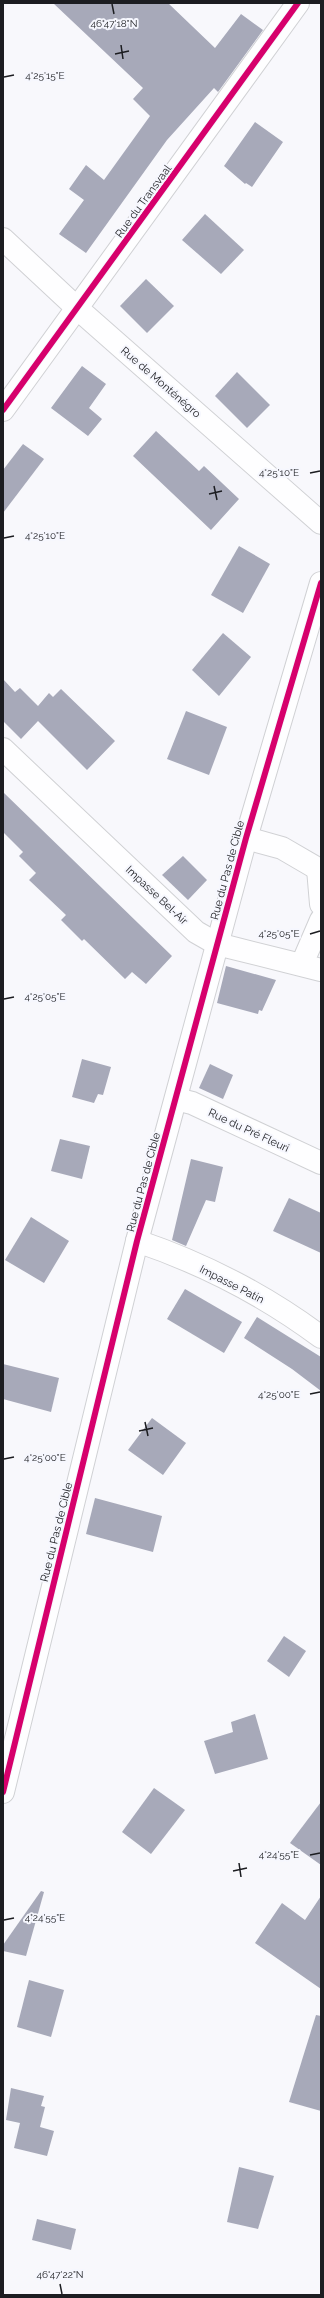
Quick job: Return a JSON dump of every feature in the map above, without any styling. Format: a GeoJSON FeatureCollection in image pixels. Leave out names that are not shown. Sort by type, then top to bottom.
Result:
{"type":"FeatureCollection","features":[{"type":"Feature","properties":{"kind":"street","name":"Rue du Transvaal"},"geometry":{"type":"LineString","coordinates":[[3,410],[78,309],[298,3]]}},
{"type":"Feature","properties":{"kind":"street","name":"Rue de Monténégro"},"geometry":{"type":"LineString","coordinates":[[3,239],[78,309],[321,523]]}},
{"type":"Feature","properties":{"kind":"street","name":"Rue du Pas de Cible"},"geometry":{"type":"LineString","coordinates":[[3,1792],[137,1240],[246,838],[321,583]]}},
{"type":"Feature","properties":{"kind":"street","name":"Impasse Bel-Air"},"geometry":{"type":"LineString","coordinates":[[3,749],[196,932],[218,944],[312,967],[321,920]]}},
{"type":"Feature","properties":{"kind":"street"},"geometry":{"type":"LineString","coordinates":[[246,838],[282,848],[320,868],[321,904]]}},
{"type":"Feature","properties":{"kind":"street","name":"Rue du Pré Fleuri"},"geometry":{"type":"LineString","coordinates":[[176,1099],[192,1103],[321,1163]]}},
{"type":"Feature","properties":{"kind":"street","name":"Impasse Patin"},"geometry":{"type":"LineString","coordinates":[[137,1240],[251,1291],[321,1337]]}},
{"type":"Feature","properties":{"kind":"building"},"geometry":{"type":"Polygon","coordinates":[[[53,3],[168,3],[215,48],[241,14],[263,30],[218,92],[214,88],[167,140],[86,253],[59,234],[84,200],[69,189],[86,165],[104,180],[150,116],[133,99],[143,88],[53,3]]]}},
{"type":"Feature","properties":{"kind":"building"},"geometry":{"type":"Polygon","coordinates":[[[255,122],[283,142],[252,187],[246,183],[245,184],[224,166],[255,122]]]}},
{"type":"Feature","properties":{"kind":"building"},"geometry":{"type":"Polygon","coordinates":[[[205,214],[244,250],[221,274],[182,240],[205,214]]]}},
{"type":"Feature","properties":{"kind":"building"},"geometry":{"type":"Polygon","coordinates":[[[146,279],[174,306],[147,333],[120,306],[146,279]]]}},
{"type":"Feature","properties":{"kind":"building"},"geometry":{"type":"Polygon","coordinates":[[[82,366],[106,384],[89,408],[102,419],[88,436],[51,408],[82,366]]]}},
{"type":"Feature","properties":{"kind":"building"},"geometry":{"type":"Polygon","coordinates":[[[237,372],[270,405],[247,428],[215,396],[237,372]]]}},
{"type":"Feature","properties":{"kind":"building"},"geometry":{"type":"Polygon","coordinates":[[[156,431],[199,471],[204,466],[239,499],[211,530],[133,456],[156,431]]]}},
{"type":"Feature","properties":{"kind":"building"},"geometry":{"type":"Polygon","coordinates":[[[23,444],[44,459],[3,513],[3,470],[23,444]]]}},
{"type":"Feature","properties":{"kind":"building"},"geometry":{"type":"Polygon","coordinates":[[[239,546],[270,564],[243,613],[211,595],[239,546]]]}},
{"type":"Feature","properties":{"kind":"building"},"geometry":{"type":"Polygon","coordinates":[[[223,633],[251,657],[219,696],[192,670],[223,633]]]}},
{"type":"Feature","properties":{"kind":"building"},"geometry":{"type":"Polygon","coordinates":[[[3,679],[15,692],[20,688],[38,706],[49,693],[53,697],[61,689],[115,741],[87,770],[38,721],[21,739],[3,721],[3,679]]]}},
{"type":"Feature","properties":{"kind":"building"},"geometry":{"type":"Polygon","coordinates":[[[186,711],[227,727],[209,775],[167,759],[186,711]]]}},
{"type":"Feature","properties":{"kind":"building"},"geometry":{"type":"Polygon","coordinates":[[[3,792],[172,956],[146,984],[132,972],[125,979],[84,939],[82,941],[61,920],[66,915],[29,880],[36,873],[19,856],[23,852],[3,832],[3,792]]]}},
{"type":"Feature","properties":{"kind":"building"},"geometry":{"type":"Polygon","coordinates":[[[183,856],[207,880],[188,900],[162,875],[183,856]]]}},
{"type":"Feature","properties":{"kind":"building"},"geometry":{"type":"Polygon","coordinates":[[[226,966],[276,980],[262,1011],[259,1010],[258,1014],[217,1003],[226,966]]]}},
{"type":"Feature","properties":{"kind":"building"},"geometry":{"type":"Polygon","coordinates":[[[82,1059],[111,1067],[103,1095],[98,1094],[94,1103],[72,1097],[82,1059]]]}},
{"type":"Feature","properties":{"kind":"building"},"geometry":{"type":"Polygon","coordinates":[[[210,1064],[233,1075],[223,1099],[199,1088],[210,1064]]]}},
{"type":"Feature","properties":{"kind":"building"},"geometry":{"type":"Polygon","coordinates":[[[60,1139],[90,1146],[82,1179],[51,1171],[60,1139]]]}},
{"type":"Feature","properties":{"kind":"building"},"geometry":{"type":"Polygon","coordinates":[[[191,1159],[223,1167],[215,1202],[206,1200],[186,1246],[172,1240],[191,1159]]]}},
{"type":"Feature","properties":{"kind":"building"},"geometry":{"type":"Polygon","coordinates":[[[289,1198],[321,1213],[321,1253],[273,1231],[289,1198]]]}},
{"type":"Feature","properties":{"kind":"building"},"geometry":{"type":"Polygon","coordinates":[[[31,1217],[69,1241],[44,1283],[5,1260],[31,1217]]]}},
{"type":"Feature","properties":{"kind":"building"},"geometry":{"type":"Polygon","coordinates":[[[185,1289],[242,1322],[224,1353],[167,1319],[185,1289]]]}},
{"type":"Feature","properties":{"kind":"building"},"geometry":{"type":"Polygon","coordinates":[[[257,1317],[321,1357],[321,1391],[292,1369],[244,1338],[257,1317]]]}},
{"type":"Feature","properties":{"kind":"building"},"geometry":{"type":"Polygon","coordinates":[[[3,1364],[59,1378],[51,1412],[3,1399],[3,1364]]]}},
{"type":"Feature","properties":{"kind":"building"},"geometry":{"type":"Polygon","coordinates":[[[152,1418],[186,1443],[163,1475],[128,1450],[152,1418]]]}},
{"type":"Feature","properties":{"kind":"building"},"geometry":{"type":"Polygon","coordinates":[[[95,1498],[162,1516],[153,1552],[86,1534],[95,1498]]]}},
{"type":"Feature","properties":{"kind":"building"},"geometry":{"type":"Polygon","coordinates":[[[284,1636],[306,1651],[289,1677],[267,1661],[284,1636]]]}},
{"type":"Feature","properties":{"kind":"building"},"geometry":{"type":"Polygon","coordinates":[[[255,1714],[268,1759],[215,1774],[204,1741],[233,1732],[231,1722],[255,1714]]]}},
{"type":"Feature","properties":{"kind":"building"},"geometry":{"type":"Polygon","coordinates":[[[154,1788],[185,1810],[151,1854],[122,1832],[154,1788]]]}},
{"type":"Feature","properties":{"kind":"building"},"geometry":{"type":"Polygon","coordinates":[[[321,1802],[321,1865],[290,1843],[321,1802]]]}},
{"type":"Feature","properties":{"kind":"building"},"geometry":{"type":"Polygon","coordinates":[[[41,1891],[44,1892],[26,1956],[3,1951],[3,1945],[41,1891]]]}},
{"type":"Feature","properties":{"kind":"building"},"geometry":{"type":"Polygon","coordinates":[[[321,1896],[321,1989],[255,1943],[282,1903],[305,1920],[321,1896]]]}},
{"type":"Feature","properties":{"kind":"building"},"geometry":{"type":"Polygon","coordinates":[[[29,1980],[64,1990],[51,2037],[17,2027],[29,1980]]]}},
{"type":"Feature","properties":{"kind":"building"},"geometry":{"type":"Polygon","coordinates":[[[316,2015],[321,2016],[321,2111],[289,2102],[316,2015]]]}},
{"type":"Feature","properties":{"kind":"building"},"geometry":{"type":"Polygon","coordinates":[[[11,2088],[44,2096],[41,2106],[45,2107],[40,2127],[54,2131],[47,2156],[14,2148],[20,2123],[6,2120],[11,2088]]]}},
{"type":"Feature","properties":{"kind":"building"},"geometry":{"type":"Polygon","coordinates":[[[239,2167],[274,2176],[258,2229],[227,2222],[239,2167]]]}},
{"type":"Feature","properties":{"kind":"building"},"geometry":{"type":"Polygon","coordinates":[[[37,2219],[76,2229],[71,2250],[32,2240],[37,2219]]]}},
{"type":"Feature","properties":{"kind":"cycle path"},"geometry":{"type":"LineString","coordinates":[[3,410],[298,3]]}},
{"type":"Feature","properties":{"kind":"cycle path"},"geometry":{"type":"LineString","coordinates":[[3,1792],[137,1241],[246,838],[321,583]]}}]}
